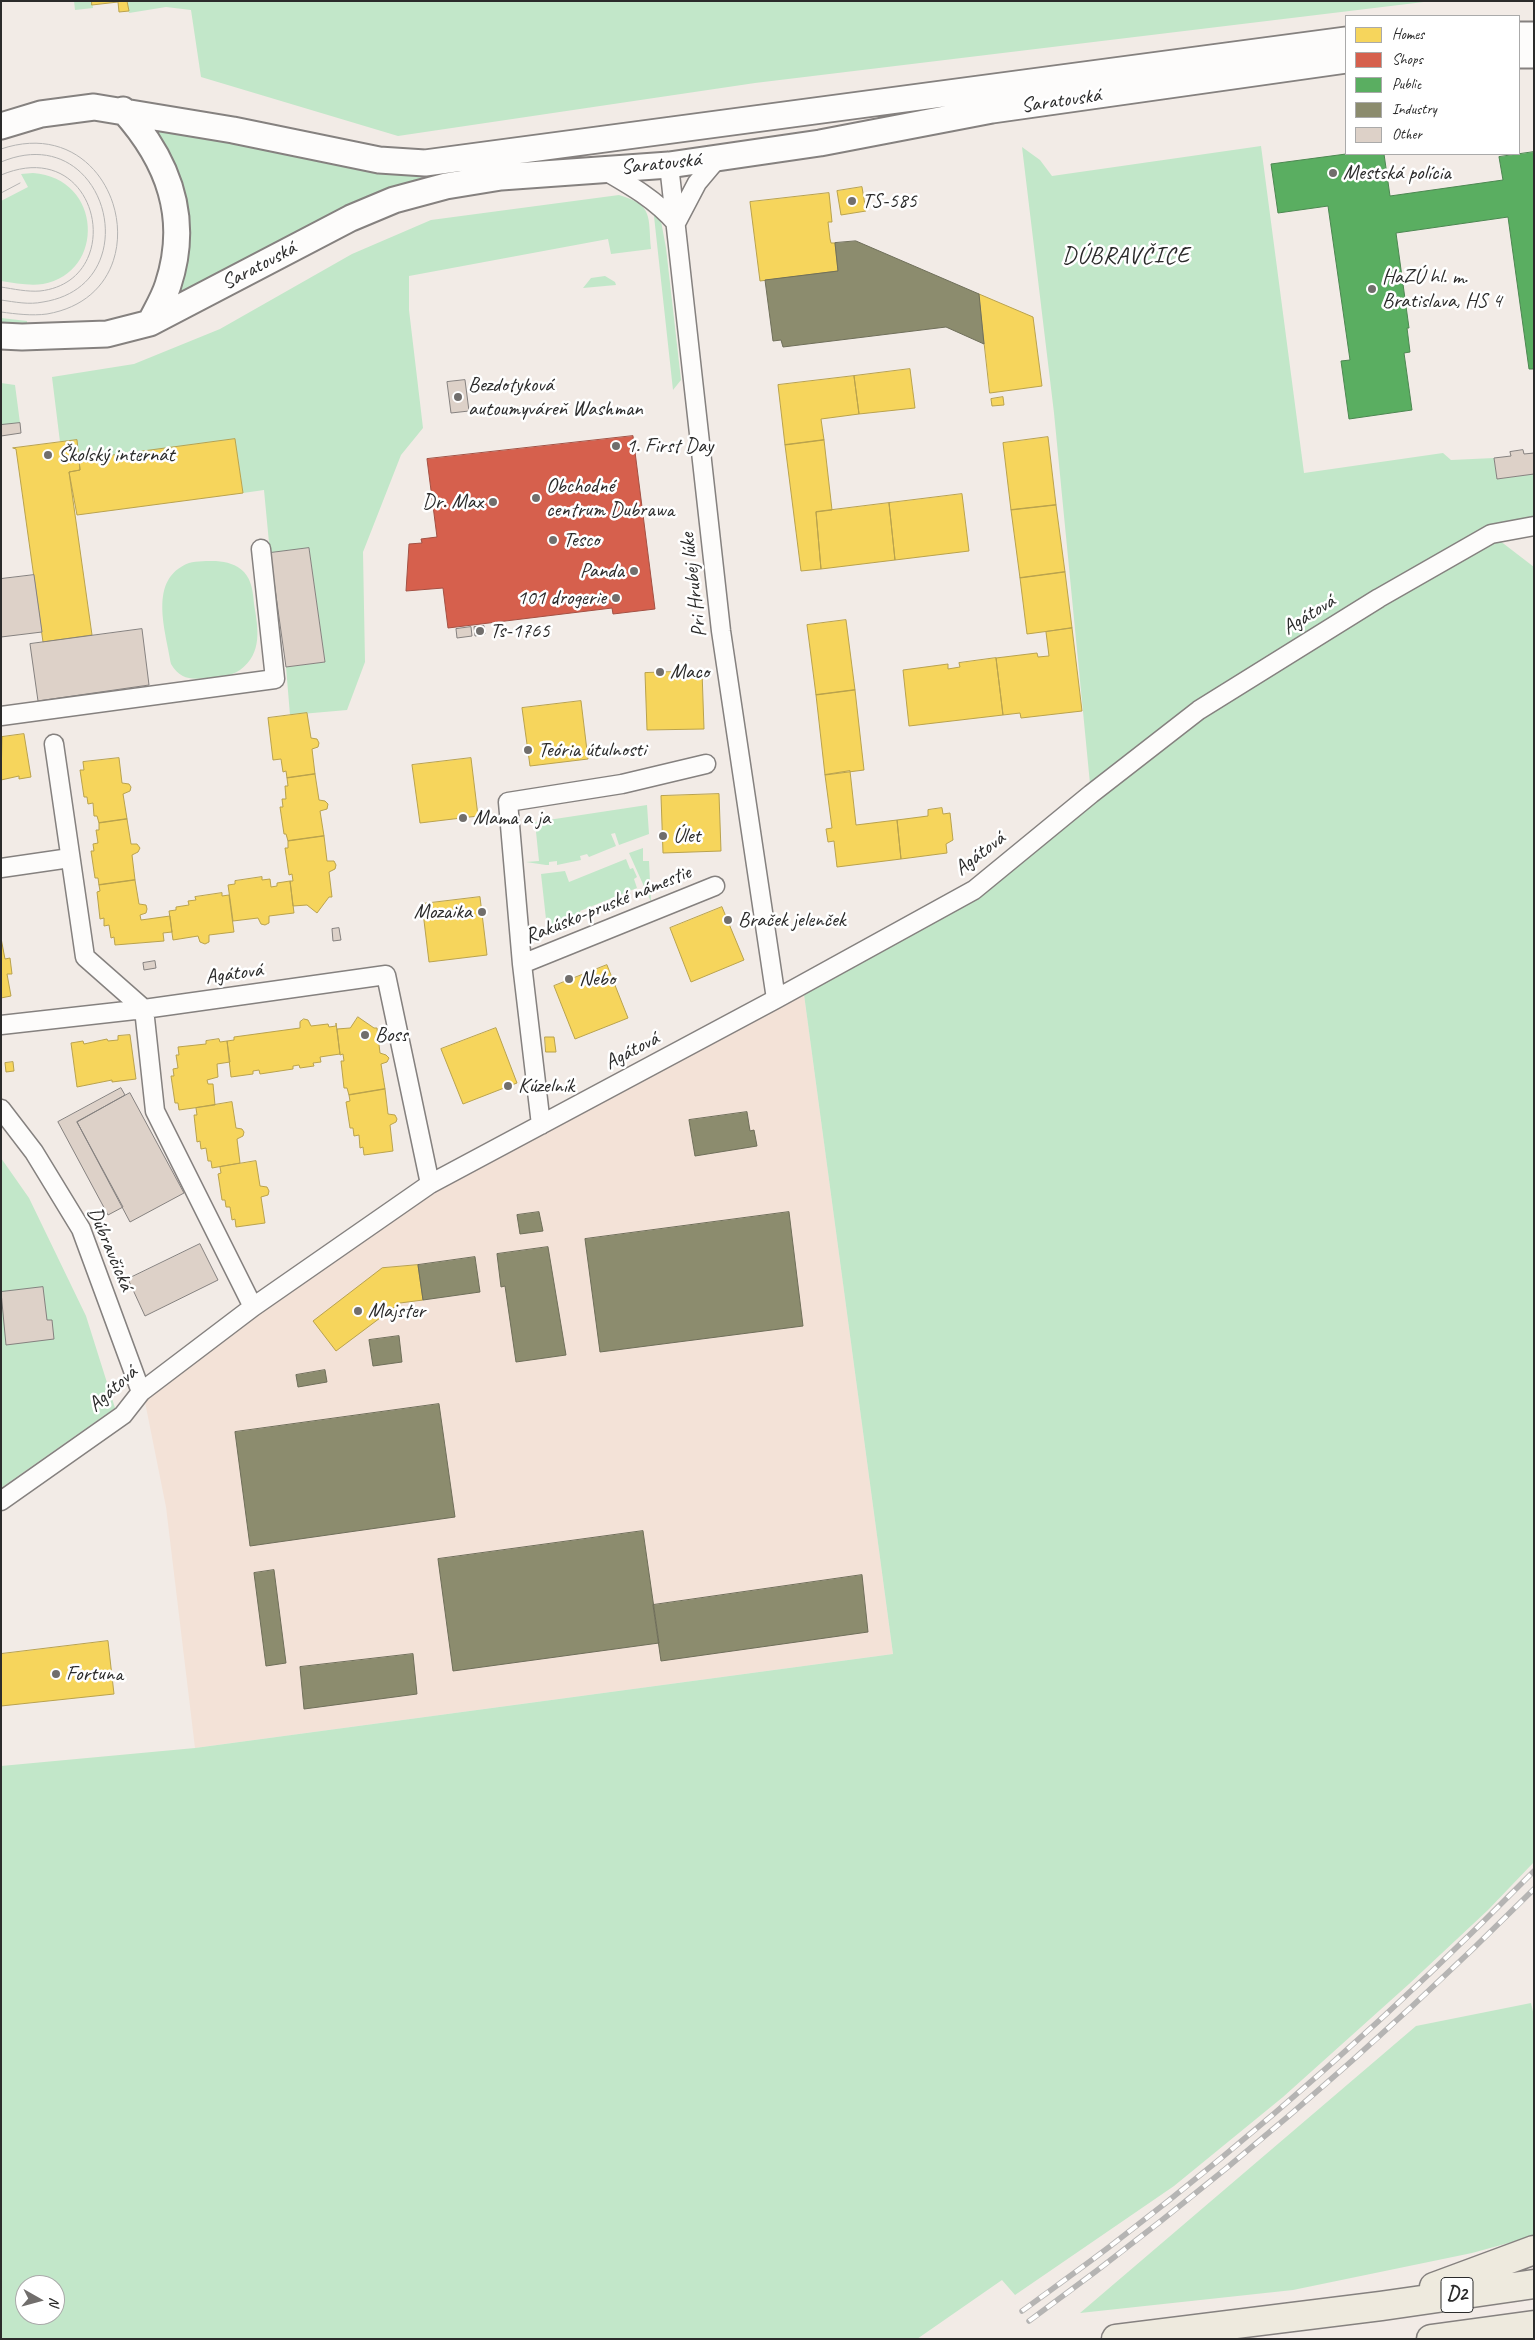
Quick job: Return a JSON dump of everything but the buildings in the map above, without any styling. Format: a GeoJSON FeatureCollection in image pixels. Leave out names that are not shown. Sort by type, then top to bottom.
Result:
{"type":"FeatureCollection","features":[{"type":"Feature","properties":{"kind":"highway"},"geometry":{"type":"LineString","coordinates":[[1381,2306],[1534,2250]]}},
{"type":"Feature","properties":{"kind":"highway","name":"D2"},"geometry":{"type":"LineString","coordinates":[[1116,2339],[1381,2306],[1534,2284]]}},
{"type":"Feature","properties":{"kind":"highway","name":"D2"},"geometry":{"type":"LineString","coordinates":[[1431,2339],[1530,2326]]}},
{"type":"Feature","properties":{"kind":"main road"},"geometry":{"type":"LineString","coordinates":[[1520,35],[1534,35]]}},
{"type":"Feature","properties":{"kind":"main road","name":"Saratovská"},"geometry":{"type":"LineString","coordinates":[[1,126],[41,114],[94,107],[123,110],[233,130],[336,152],[401,162],[425,162],[1345,40]]}},
{"type":"Feature","properties":{"kind":"main road"},"geometry":{"type":"LineString","coordinates":[[1520,55],[1534,55]]}},
{"type":"Feature","properties":{"kind":"main road","name":"Saratovská"},"geometry":{"type":"LineString","coordinates":[[1,336],[107,334],[150,323],[350,218],[394,200],[446,186],[501,177],[669,164],[718,158],[820,143],[992,110],[1345,60]]}},
{"type":"Feature","properties":{"kind":"main road"},"geometry":{"type":"LineString","coordinates":[[123,110],[138,127],[160,160],[175,207],[177,234],[175,260],[168,287],[150,323]]}},
{"type":"Feature","properties":{"kind":"main road"},"geometry":{"type":"LineString","coordinates":[[647,134],[669,164],[698,127]]}},
{"type":"Feature","properties":{"kind":"street"},"geometry":{"type":"LineString","coordinates":[[602,169],[642,192],[661,206],[676,223],[697,183],[718,158]]}},
{"type":"Feature","properties":{"kind":"street","name":"Pri Hrubej lúke"},"geometry":{"type":"LineString","coordinates":[[669,164],[721,631],[776,999]]}},
{"type":"Feature","properties":{"kind":"street","name":"Agátová"},"geometry":{"type":"LineString","coordinates":[[1,1501],[123,1415],[142,1392],[253,1307],[430,1184],[776,999],[974,890],[1091,794],[1199,710],[1379,598],[1491,534],[1534,526]]}},
{"type":"Feature","properties":{"kind":"street"},"geometry":{"type":"LineString","coordinates":[[1,716],[275,679],[261,549]]}},
{"type":"Feature","properties":{"kind":"street"},"geometry":{"type":"LineString","coordinates":[[54,744],[85,956],[144,1009],[155,1111],[253,1307]]}},
{"type":"Feature","properties":{"kind":"street","name":"Rakúsko-pruské námestie"},"geometry":{"type":"LineString","coordinates":[[706,764],[622,784],[508,802],[522,964],[715,886]]}},
{"type":"Feature","properties":{"kind":"street"},"geometry":{"type":"LineString","coordinates":[[1,868],[70,858]]}},
{"type":"Feature","properties":{"kind":"street"},"geometry":{"type":"LineString","coordinates":[[522,964],[541,1125]]}},
{"type":"Feature","properties":{"kind":"street","name":"Agátová"},"geometry":{"type":"LineString","coordinates":[[144,1009],[386,976],[430,1184]]}},
{"type":"Feature","properties":{"kind":"street"},"geometry":{"type":"LineString","coordinates":[[1,1025],[144,1009]]}},
{"type":"Feature","properties":{"kind":"street","name":"Dúbravčická"},"geometry":{"type":"LineString","coordinates":[[1,1109],[34,1152],[81,1229],[142,1392]]}},
{"type":"Feature","properties":{"kind":"shaded area"},"geometry":{"type":"Polygon","coordinates":[[[803,987],[893,1654],[195,1748],[166,1507],[143,1392],[431,1185],[803,987]]]}},
{"type":"Feature","properties":{"kind":"green space"},"geometry":{"type":"Polygon","coordinates":[[[74,1],[92,1],[93,8],[75,10],[74,1]]]}},
{"type":"Feature","properties":{"kind":"green space"},"geometry":{"type":"Polygon","coordinates":[[[127,1],[1432,1],[755,83],[398,136],[201,77],[191,10],[166,7],[129,13],[127,1]]]}},
{"type":"Feature","properties":{"kind":"green space"},"geometry":{"type":"Polygon","coordinates":[[[139,127],[401,162],[426,181],[150,323],[177,248],[139,127]]]}},
{"type":"Feature","properties":{"kind":"green space"},"geometry":{"type":"Polygon","coordinates":[[[1261,146],[1304,473],[1443,453],[1451,460],[1494,458],[1497,479],[1534,474],[1534,526],[1491,534],[1534,567],[1534,1862],[1488,1910],[1409,1984],[1283,2097],[1174,2186],[1015,2295],[1002,2280],[917,2339],[1,2339],[1,1766],[195,1748],[893,1654],[803,987],[974,890],[1091,794],[1054,413],[1022,147],[1040,160],[1052,176],[1261,146]]]}},
{"type":"Feature","properties":{"kind":"green space"},"geometry":{"type":"Polygon","coordinates":[[[33,173],[56,179],[73,191],[84,207],[88,226],[86,245],[78,263],[64,276],[38,285],[1,281],[1,201],[28,187],[21,174],[33,173]]]}},
{"type":"Feature","properties":{"kind":"green space"},"geometry":{"type":"Polygon","coordinates":[[[619,195],[638,203],[644,208],[649,220],[651,249],[611,254],[608,239],[409,276],[409,310],[423,428],[401,455],[363,552],[365,662],[347,710],[290,715],[286,667],[325,662],[309,548],[270,553],[264,490],[243,493],[235,440],[79,460],[77,440],[60,442],[52,377],[134,364],[220,329],[352,254],[431,220],[619,195]]]}},
{"type":"Feature","properties":{"kind":"green space"},"geometry":{"type":"Polygon","coordinates":[[[653,207],[661,221],[666,248],[681,380],[673,390],[653,207]]]}},
{"type":"Feature","properties":{"kind":"green space"},"geometry":{"type":"Polygon","coordinates":[[[605,276],[615,282],[616,285],[583,288],[591,278],[605,276]]]}},
{"type":"Feature","properties":{"kind":"green space"},"geometry":{"type":"Polygon","coordinates":[[[1,318],[27,321],[27,324],[1,322],[1,318]]]}},
{"type":"Feature","properties":{"kind":"green space"},"geometry":{"type":"Polygon","coordinates":[[[1,383],[15,385],[20,423],[1,425],[1,383]]]}},
{"type":"Feature","properties":{"kind":"green space"},"geometry":{"type":"Polygon","coordinates":[[[216,561],[235,565],[249,579],[253,591],[257,622],[256,648],[247,663],[240,670],[232,674],[201,679],[182,676],[171,664],[163,622],[162,607],[164,593],[168,581],[176,571],[189,563],[216,561]]]}},
{"type":"Feature","properties":{"kind":"green space"},"geometry":{"type":"Polygon","coordinates":[[[647,805],[649,834],[619,845],[615,833],[611,834],[616,846],[589,857],[587,854],[580,856],[581,860],[557,865],[557,861],[549,862],[549,865],[526,862],[539,861],[535,822],[647,805]]]}},
{"type":"Feature","properties":{"kind":"green space"},"geometry":{"type":"Polygon","coordinates":[[[643,848],[643,861],[649,861],[651,902],[629,853],[643,848]]]}},
{"type":"Feature","properties":{"kind":"green space"},"geometry":{"type":"Polygon","coordinates":[[[626,859],[630,869],[633,868],[637,877],[634,879],[637,888],[580,911],[581,914],[547,928],[541,874],[565,871],[569,882],[626,859]]]}},
{"type":"Feature","properties":{"kind":"green space"},"geometry":{"type":"Polygon","coordinates":[[[1,1158],[29,1198],[86,1316],[115,1408],[1,1488],[1,1158]]]}},
{"type":"Feature","properties":{"kind":"green space"},"geometry":{"type":"Polygon","coordinates":[[[1531,2003],[1534,2016],[1534,2236],[1472,2253],[1293,2290],[1080,2313],[1416,2026],[1531,2003]]]}},
{"type":"Feature","properties":{"kind":"tram line"},"geometry":{"type":"LineString","coordinates":[[1,149],[42,143],[76,155],[100,178],[114,208],[117,242],[108,274],[85,299],[47,314],[30,315],[1,312]]}},
{"type":"Feature","properties":{"kind":"tram line"},"geometry":{"type":"LineString","coordinates":[[1,162],[38,154],[67,162],[89,182],[102,209],[105,238],[97,267],[77,289],[38,303],[1,300]]}},
{"type":"Feature","properties":{"kind":"tram line"},"geometry":{"type":"LineString","coordinates":[[1,175],[35,168],[61,174],[80,191],[91,214],[93,239],[85,263],[68,281],[40,291],[25,291],[1,287]]}},
{"type":"Feature","properties":{"kind":"tram line"},"geometry":{"type":"LineString","coordinates":[[1,193],[20,183]]}},
{"type":"Feature","properties":{"kind":"railway"},"geometry":{"type":"LineString","coordinates":[[1022,2311],[1102,2253],[1277,2111],[1382,2018],[1534,1871]]}},
{"type":"Feature","properties":{"kind":"railway"},"geometry":{"type":"LineString","coordinates":[[1029,2321],[1162,2220],[1290,2115],[1414,2004],[1534,1889]]}},
{"type":"Feature","properties":{"kind":"place","name":"Mestská polícia"},"geometry":{"type":"Point","coordinates":[1333,173]}},
{"type":"Feature","properties":{"kind":"place","name":"TS-585"},"geometry":{"type":"Point","coordinates":[852,201]}},
{"type":"Feature","properties":{"kind":"place","name":"HaZÚ hl. m. Bratislava, HS 4"},"geometry":{"type":"Point","coordinates":[1372,289]}},
{"type":"Feature","properties":{"kind":"place","name":"Bezdotyková autoumyváreň Washman"},"geometry":{"type":"Point","coordinates":[458,397]}},
{"type":"Feature","properties":{"kind":"place","name":"1. First Day"},"geometry":{"type":"Point","coordinates":[616,446]}},
{"type":"Feature","properties":{"kind":"place","name":"Školský internát"},"geometry":{"type":"Point","coordinates":[48,455]}},
{"type":"Feature","properties":{"kind":"place","name":"Obchodné centrum Dubrawa"},"geometry":{"type":"Point","coordinates":[536,498]}},
{"type":"Feature","properties":{"kind":"place","name":"Dr. Max"},"geometry":{"type":"Point","coordinates":[493,502]}},
{"type":"Feature","properties":{"kind":"place","name":"Tesco"},"geometry":{"type":"Point","coordinates":[553,540]}},
{"type":"Feature","properties":{"kind":"place","name":"Panda"},"geometry":{"type":"Point","coordinates":[634,571]}},
{"type":"Feature","properties":{"kind":"place","name":"101 drogerie"},"geometry":{"type":"Point","coordinates":[616,598]}},
{"type":"Feature","properties":{"kind":"place","name":"Ts-1765"},"geometry":{"type":"Point","coordinates":[480,631]}},
{"type":"Feature","properties":{"kind":"place","name":"Maco"},"geometry":{"type":"Point","coordinates":[660,672]}},
{"type":"Feature","properties":{"kind":"place","name":"Teória útulnosti"},"geometry":{"type":"Point","coordinates":[528,750]}},
{"type":"Feature","properties":{"kind":"place","name":"Mama a ja"},"geometry":{"type":"Point","coordinates":[463,818]}},
{"type":"Feature","properties":{"kind":"place","name":"Úlet"},"geometry":{"type":"Point","coordinates":[663,836]}},
{"type":"Feature","properties":{"kind":"place","name":"Mozaika"},"geometry":{"type":"Point","coordinates":[482,912]}},
{"type":"Feature","properties":{"kind":"place","name":"Braček jelenček"},"geometry":{"type":"Point","coordinates":[728,920]}},
{"type":"Feature","properties":{"kind":"place","name":"Nebo"},"geometry":{"type":"Point","coordinates":[569,979]}},
{"type":"Feature","properties":{"kind":"place","name":"Boss"},"geometry":{"type":"Point","coordinates":[365,1035]}},
{"type":"Feature","properties":{"kind":"place","name":"Kúzelník"},"geometry":{"type":"Point","coordinates":[508,1086]}},
{"type":"Feature","properties":{"kind":"place","name":"Majster"},"geometry":{"type":"Point","coordinates":[358,1311]}},
{"type":"Feature","properties":{"kind":"place","name":"Fortuna"},"geometry":{"type":"Point","coordinates":[56,1674]}},
{"type":"Feature","properties":{"kind":"district","name":"DÚBRAVČICE"},"geometry":{"type":"Point","coordinates":[1126,257]}}]}
